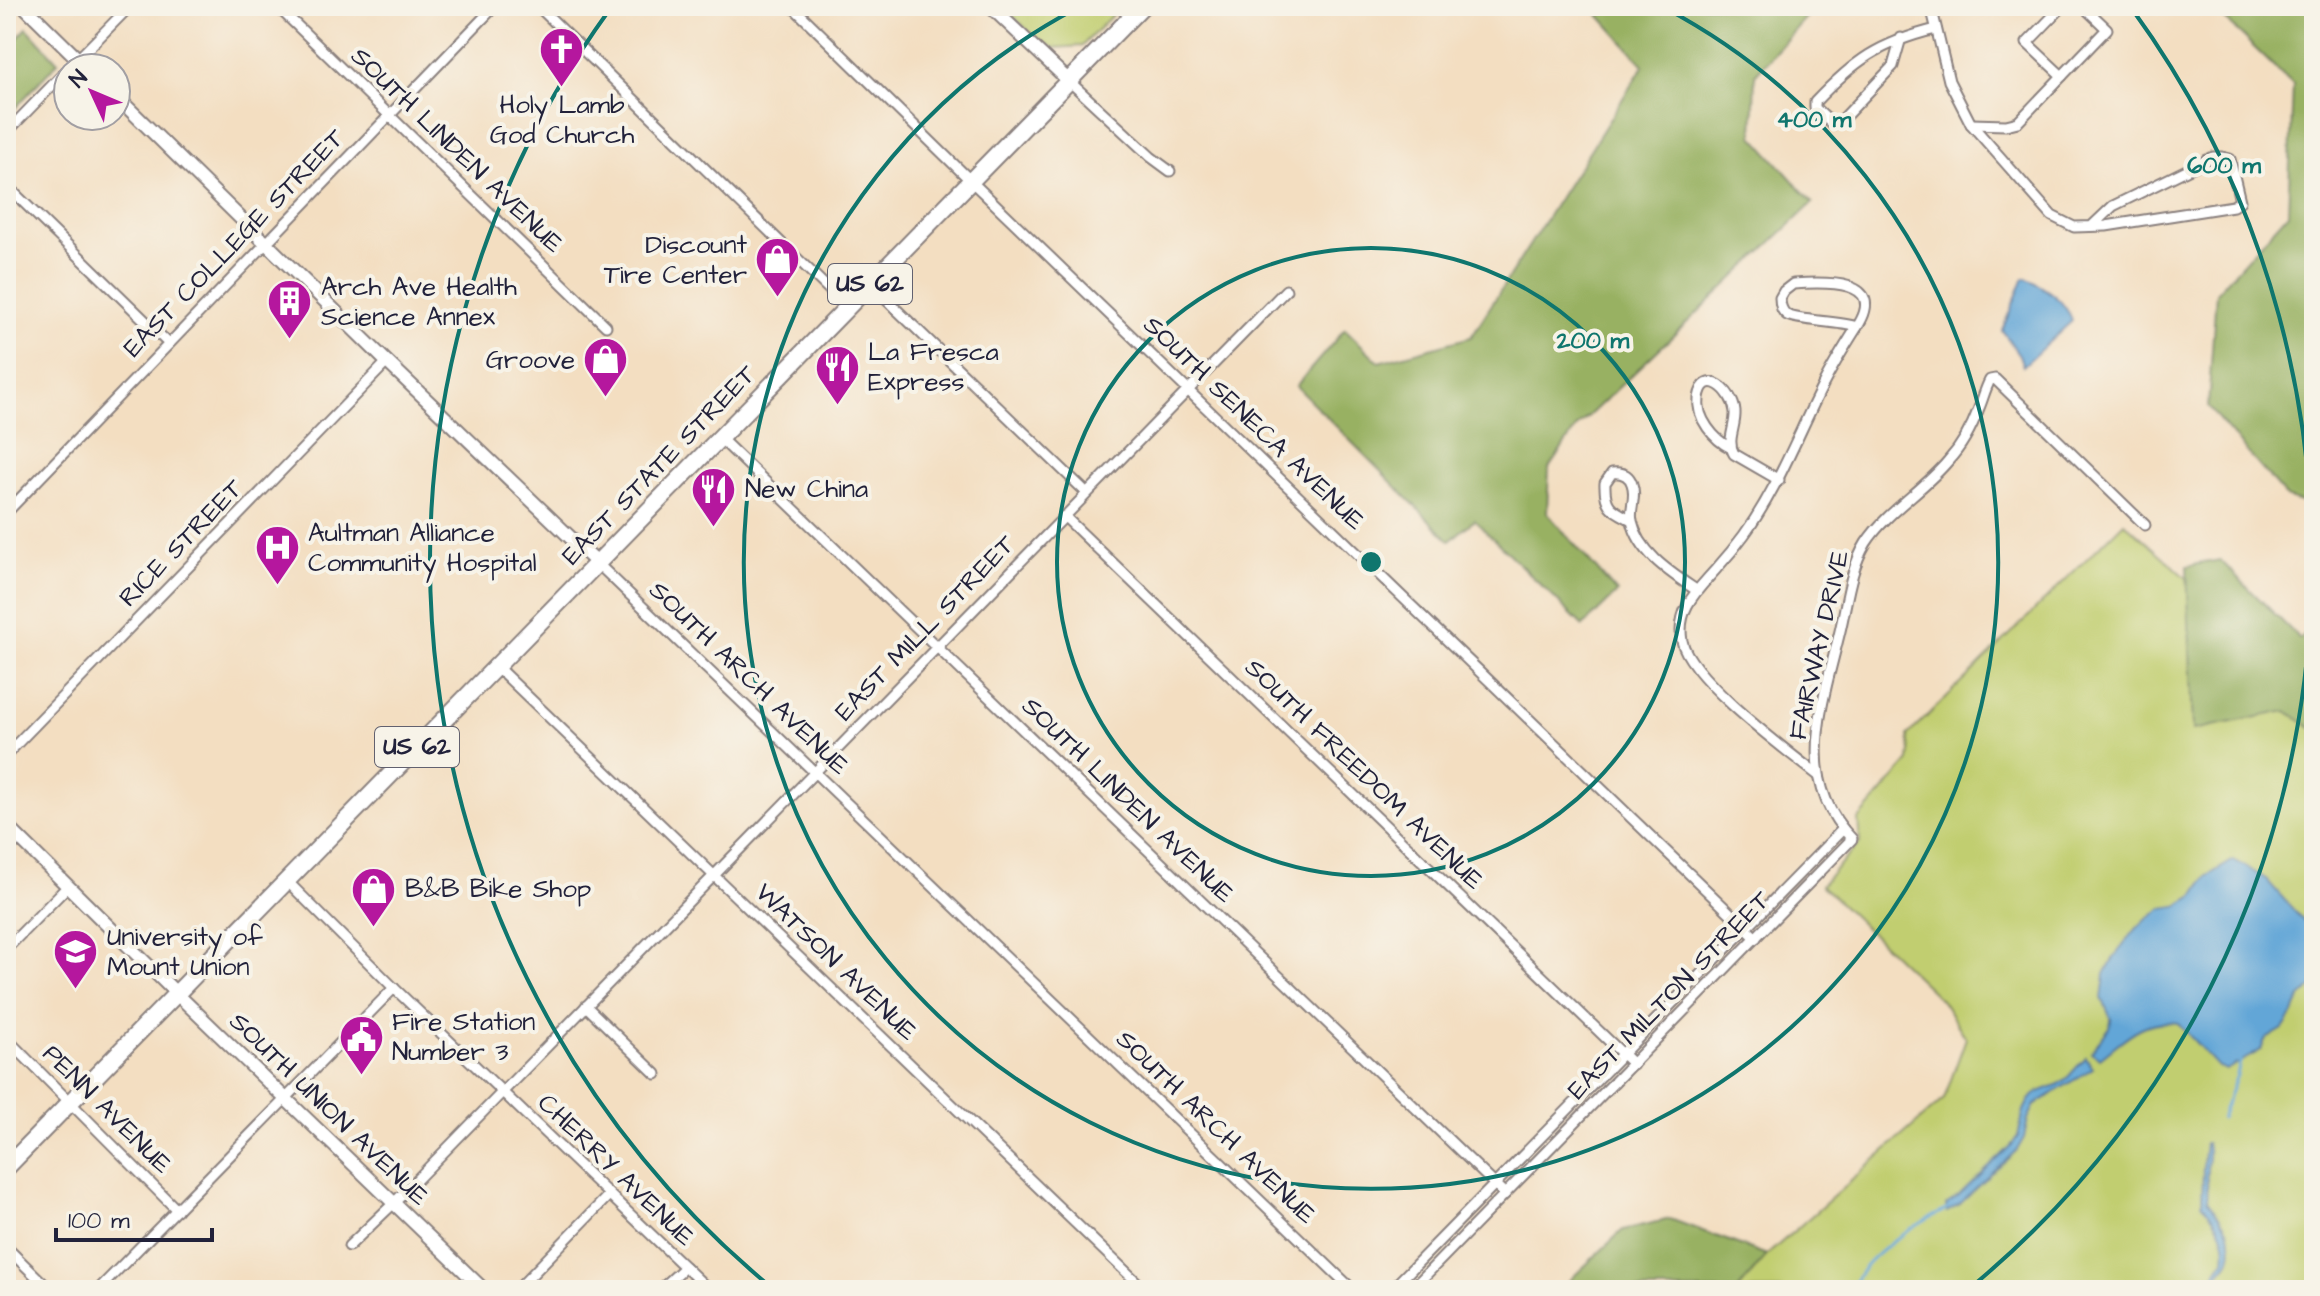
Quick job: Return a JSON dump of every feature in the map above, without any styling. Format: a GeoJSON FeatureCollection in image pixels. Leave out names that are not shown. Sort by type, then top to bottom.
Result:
{"type":"FeatureCollection","features":[{"type":"Feature","properties":{"kind":"highway","name":"EAST STATE STREET"},"geometry":{"type":"LineString","coordinates":[[177,994],[1142,6]]}},
{"type":"Feature","properties":{"kind":"highway","name":"US 62"},"geometry":{"type":"LineString","coordinates":[[6,1168],[177,994]]}},
{"type":"Feature","properties":{"kind":"street"},"geometry":{"type":"LineString","coordinates":[[24,6],[64,52]]}},
{"type":"Feature","properties":{"kind":"street"},"geometry":{"type":"LineString","coordinates":[[89,52],[130,6]]}},
{"type":"Feature","properties":{"kind":"street","name":"SOUTH LINDEN AVENUE"},"geometry":{"type":"LineString","coordinates":[[277,6],[606,326]]}},
{"type":"Feature","properties":{"kind":"street","name":"EAST COLLEGE STREET"},"geometry":{"type":"LineString","coordinates":[[6,513],[495,6]]}},
{"type":"Feature","properties":{"kind":"street"},"geometry":{"type":"LineString","coordinates":[[538,6],[847,307]]}},
{"type":"Feature","properties":{"kind":"street","name":"SOUTH SENECA AVENUE"},"geometry":{"type":"LineString","coordinates":[[792,6],[1756,938]]}},
{"type":"Feature","properties":{"kind":"street"},"geometry":{"type":"LineString","coordinates":[[990,6],[1151,157],[1170,171]]}},
{"type":"Feature","properties":{"kind":"street"},"geometry":{"type":"LineString","coordinates":[[1931,6],[1949,81],[1971,124],[2052,216],[2063,223],[2074,227],[2092,226],[2162,219],[2238,204],[2240,201],[2230,159],[2213,157],[2113,206],[2092,226]]}},
{"type":"Feature","properties":{"kind":"street"},"geometry":{"type":"LineString","coordinates":[[2062,76],[2027,43],[2063,6]]}},
{"type":"Feature","properties":{"kind":"street"},"geometry":{"type":"LineString","coordinates":[[1971,124],[2006,125],[2018,122],[2107,29],[2083,6]]}},
{"type":"Feature","properties":{"kind":"street"},"geometry":{"type":"LineString","coordinates":[[1901,38],[1893,66],[1839,123],[1832,124],[1815,108],[1815,102],[1838,77],[1861,59],[1901,38],[1936,29]]}},
{"type":"Feature","properties":{"kind":"street"},"geometry":{"type":"LineString","coordinates":[[6,133],[52,89]]}},
{"type":"Feature","properties":{"kind":"street","name":"SOUTH ARCH AVENUE"},"geometry":{"type":"LineString","coordinates":[[132,112],[387,362],[1353,1290]]}},
{"type":"Feature","properties":{"kind":"street"},"geometry":{"type":"LineString","coordinates":[[6,185],[168,343]]}},
{"type":"Feature","properties":{"kind":"street"},"geometry":{"type":"LineString","coordinates":[[870,284],[1087,493]]}},
{"type":"Feature","properties":{"kind":"street"},"geometry":{"type":"LineString","coordinates":[[1843,829],[1834,819],[1819,776],[1751,723],[1689,658],[1683,643],[1682,621],[1686,605],[1696,590],[1745,533],[1779,480],[1823,385],[1865,316],[1866,303],[1861,293],[1847,285],[1793,284],[1784,291],[1780,298],[1782,310],[1790,316],[1857,327]]}},
{"type":"Feature","properties":{"kind":"street","name":"EAST MILL STREET"},"geometry":{"type":"LineString","coordinates":[[349,1246],[1286,290]]}},
{"type":"Feature","properties":{"kind":"street","name":"RICE STREET"},"geometry":{"type":"LineString","coordinates":[[6,755],[387,362]]}},
{"type":"Feature","properties":{"kind":"street","name":"FAIRWAY DRIVE"},"geometry":{"type":"LineString","coordinates":[[1819,776],[1816,756],[1818,728],[1856,563],[1877,529],[1957,451],[1991,379],[1995,379],[2145,525]]}},
{"type":"Feature","properties":{"kind":"street"},"geometry":{"type":"LineString","coordinates":[[1731,448],[1735,415],[1732,400],[1723,387],[1709,383],[1702,389],[1700,413],[1710,431],[1739,458],[1779,480]]}},
{"type":"Feature","properties":{"kind":"street","name":"SOUTH LINDEN AVENUE"},"geometry":{"type":"LineString","coordinates":[[720,438],[1505,1194]]}},
{"type":"Feature","properties":{"kind":"street"},"geometry":{"type":"LineString","coordinates":[[1632,520],[1617,513],[1607,502],[1605,483],[1612,473],[1626,475],[1633,484],[1632,520],[1643,543],[1660,564],[1696,590]]}},
{"type":"Feature","properties":{"kind":"street","name":"SOUTH FREEDOM AVENUE"},"geometry":{"type":"LineString","coordinates":[[1064,516],[1633,1064]]}},
{"type":"Feature","properties":{"kind":"street","name":"WATSON AVENUE"},"geometry":{"type":"LineString","coordinates":[[496,666],[1145,1290]]}},
{"type":"Feature","properties":{"kind":"street","name":"SOUTH UNION AVENUE"},"geometry":{"type":"LineString","coordinates":[[6,825],[484,1290]]}},
{"type":"Feature","properties":{"kind":"street","name":"EAST MILTON STREET"},"geometry":{"type":"LineString","coordinates":[[1391,1290],[1843,829],[1852,839],[1411,1290]]}},
{"type":"Feature","properties":{"kind":"street","name":"CHERRY AVENUE"},"geometry":{"type":"LineString","coordinates":[[286,880],[709,1290]]}},
{"type":"Feature","properties":{"kind":"street","name":"EAST MILTON STREET"},"geometry":{"type":"LineString","coordinates":[[1792,881],[1802,891]]}},
{"type":"Feature","properties":{"kind":"street"},"geometry":{"type":"LineString","coordinates":[[6,949],[68,886]]}},
{"type":"Feature","properties":{"kind":"street"},"geometry":{"type":"LineString","coordinates":[[98,1290],[394,988]]}},
{"type":"Feature","properties":{"kind":"street"},"geometry":{"type":"LineString","coordinates":[[586,1006],[656,1074]]}},
{"type":"Feature","properties":{"kind":"street","name":"PENN AVENUE"},"geometry":{"type":"LineString","coordinates":[[6,1038],[177,1210]]}},
{"type":"Feature","properties":{"kind":"street","name":"EAST MILTON STREET"},"geometry":{"type":"LineString","coordinates":[[1557,1121],[1567,1131]]}},
{"type":"Feature","properties":{"kind":"street"},"geometry":{"type":"LineString","coordinates":[[517,1290],[609,1195]]}},
{"type":"Feature","properties":{"kind":"street"},"geometry":{"type":"LineString","coordinates":[[6,1247],[50,1290]]}},
{"type":"Feature","properties":{"kind":"street"},"geometry":{"type":"LineString","coordinates":[[1425,1255],[1435,1265]]}},
{"type":"Feature","properties":{"kind":"street"},"geometry":{"type":"LineString","coordinates":[[660,1290],[685,1267]]}},
{"type":"Feature","properties":{"kind":"green space"},"geometry":{"type":"Polygon","coordinates":[[[1002,6],[1121,6],[1082,46],[1054,48],[1036,38],[1002,6]]]}},
{"type":"Feature","properties":{"kind":"green space"},"geometry":{"type":"Polygon","coordinates":[[[1609,6],[1795,6],[1807,16],[1755,75],[1753,136],[1813,203],[1577,427],[1549,468],[1547,513],[1617,593],[1583,626],[1474,520],[1450,541],[1296,386],[1345,329],[1379,362],[1471,337],[1644,65],[1599,15],[1609,6]]]}},
{"type":"Feature","properties":{"kind":"green space"},"geometry":{"type":"Polygon","coordinates":[[[2211,6],[2314,6],[2314,507],[2286,497],[2208,407],[2216,293],[2288,213],[2293,85],[2211,6]]]}},
{"type":"Feature","properties":{"kind":"green space"},"geometry":{"type":"Polygon","coordinates":[[[27,28],[52,55],[52,68],[6,118],[6,50],[27,28]]]}},
{"type":"Feature","properties":{"kind":"green space"},"geometry":{"type":"Polygon","coordinates":[[[2124,522],[2187,578],[2314,707],[2314,1290],[1738,1290],[1767,1255],[1944,1099],[1966,1038],[1942,1001],[1821,885],[1860,843],[1858,820],[1909,761],[1908,735],[2124,522]]]}},
{"type":"Feature","properties":{"kind":"green space"},"geometry":{"type":"Polygon","coordinates":[[[2220,560],[2300,639],[2314,625],[2314,730],[2287,711],[2193,730],[2187,566],[2220,560]]]}},
{"type":"Feature","properties":{"kind":"green space"},"geometry":{"type":"Polygon","coordinates":[[[1670,1219],[1767,1255],[1738,1290],[1559,1290],[1623,1230],[1670,1219]]]}},
{"type":"Feature","properties":{"kind":"water"},"geometry":{"type":"Polygon","coordinates":[[[2024,278],[2054,295],[2065,306],[2072,321],[2023,366],[2002,330],[2024,278]]]}},
{"type":"Feature","properties":{"kind":"water"},"geometry":{"type":"Polygon","coordinates":[[[2234,860],[2266,879],[2314,933],[2314,986],[2301,997],[2283,1029],[2265,1040],[2261,1050],[2226,1070],[2218,1067],[2178,1023],[2154,1024],[2135,1031],[2100,1058],[2091,1052],[2110,1027],[2111,1019],[2102,998],[2105,974],[2114,957],[2147,919],[2163,908],[2177,906],[2194,896],[2206,877],[2234,860]]]}},
{"type":"Feature","properties":{"kind":"water"},"geometry":{"type":"Polygon","coordinates":[[[2086,1057],[2093,1068],[2035,1105],[2017,1150],[1959,1205],[1947,1212],[1946,1205],[2010,1147],[2018,1136],[2029,1100],[2038,1092],[2059,1084],[2086,1057]]]}},
{"type":"Feature","properties":{"kind":"water"},"geometry":{"type":"Polygon","coordinates":[[[2205,1143],[2208,1151],[2207,1200],[2226,1228],[2232,1251],[2218,1275],[2220,1290],[2214,1290],[2213,1281],[2225,1259],[2226,1250],[2220,1228],[2202,1203],[2205,1143]]]}},
{"type":"Feature","properties":{"kind":"waterway"},"geometry":{"type":"LineString","coordinates":[[2221,1118],[2241,1058]]}},
{"type":"Feature","properties":{"kind":"waterway"},"geometry":{"type":"LineString","coordinates":[[1852,1290],[1857,1278],[1878,1254],[1906,1232],[1947,1209]]}},
{"type":"Feature","properties":{"kind":"place","name":"Holy Lamb God Church"},"geometry":{"type":"Point","coordinates":[562,89]}},
{"type":"Feature","properties":{"kind":"place","name":"Discount Tire Center"},"geometry":{"type":"Point","coordinates":[778,299]}},
{"type":"Feature","properties":{"kind":"place","name":"Arch Ave Health Science Annex"},"geometry":{"type":"Point","coordinates":[290,341]}},
{"type":"Feature","properties":{"kind":"place","name":"Groove"},"geometry":{"type":"Point","coordinates":[606,399]}},
{"type":"Feature","properties":{"kind":"place","name":"La Fresca Express"},"geometry":{"type":"Point","coordinates":[837,406]}},
{"type":"Feature","properties":{"kind":"place","name":"New China"},"geometry":{"type":"Point","coordinates":[714,528]}},
{"type":"Feature","properties":{"kind":"place","name":"Aultman Alliance Community Hospital"},"geometry":{"type":"Point","coordinates":[277,587]}},
{"type":"Feature","properties":{"kind":"place","name":"B&B Bike Shop"},"geometry":{"type":"Point","coordinates":[374,928]}},
{"type":"Feature","properties":{"kind":"place","name":"University of Mount Union"},"geometry":{"type":"Point","coordinates":[76,991]}},
{"type":"Feature","properties":{"kind":"place","name":"Fire Station Number 3"},"geometry":{"type":"Point","coordinates":[361,1076]}}]}
